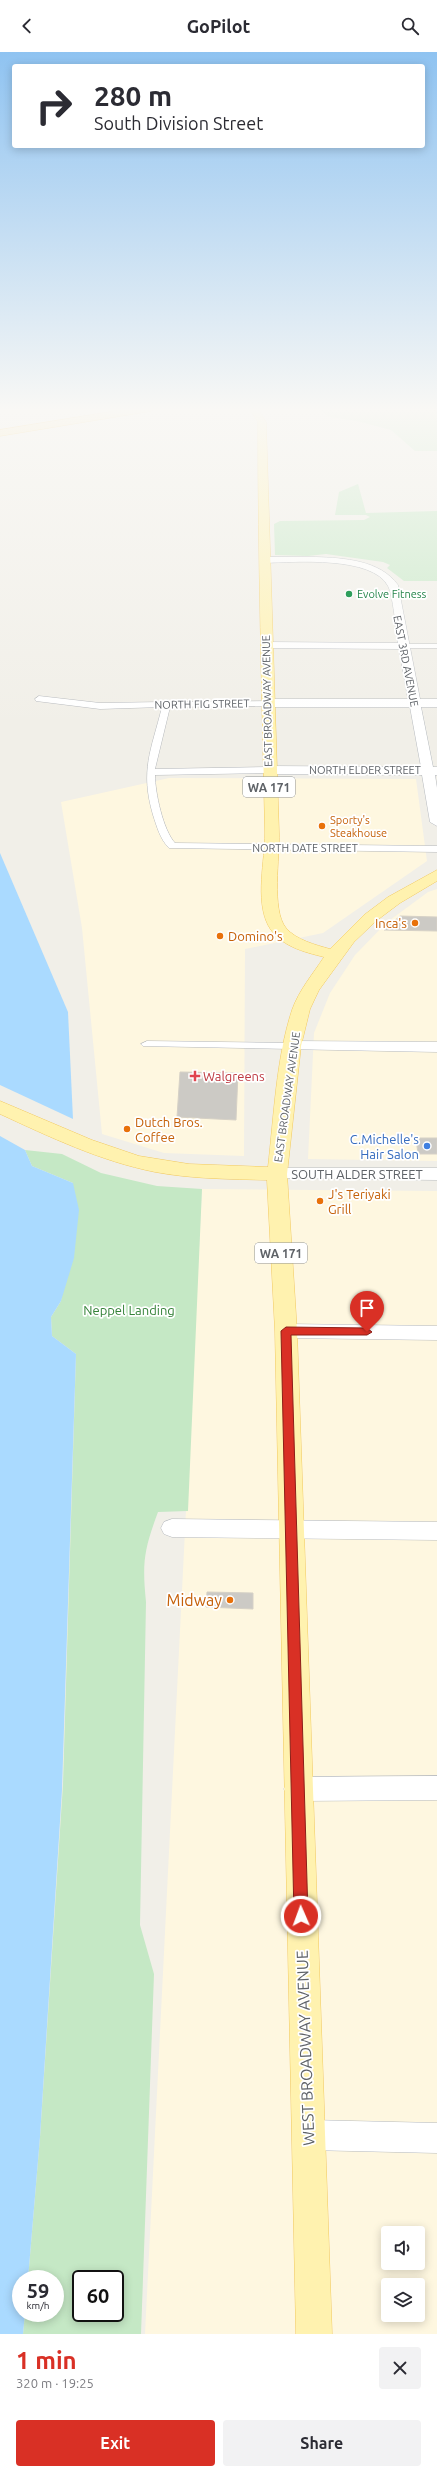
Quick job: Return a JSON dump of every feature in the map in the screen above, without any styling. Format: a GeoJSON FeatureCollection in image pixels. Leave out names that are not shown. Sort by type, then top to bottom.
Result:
{"type":"FeatureCollection","features":[{"type":"Feature","properties":{"kind":"main road","name":"EAST BROADWAY AVENUE"},"geometry":{"type":"LineString","coordinates":[[265,514],[268,770],[272,848],[271,913],[276,927],[300,944],[334,955],[310,990],[302,1009],[292,1046],[276,1174],[286,1331]]}},
{"type":"Feature","properties":{"kind":"main road"},"geometry":{"type":"LineString","coordinates":[[334,955],[370,918],[394,900],[437,875]]}},
{"type":"Feature","properties":{"kind":"main road"},"geometry":{"type":"LineString","coordinates":[[0,1107],[93,1148],[138,1162],[185,1171],[276,1174]]}},
{"type":"Feature","properties":{"kind":"main road","name":"WEST BROADWAY AVENUE"},"geometry":{"type":"LineString","coordinates":[[286,1331],[297,1789],[309,2135],[314,2334]]}},
{"type":"Feature","properties":{"kind":"street","name":"EAST 3RD AVENUE"},"geometry":{"type":"LineString","coordinates":[[266,560],[340,561],[369,567],[388,577],[393,585],[402,646],[414,703],[432,771],[437,822]]}},
{"type":"Feature","properties":{"kind":"street"},"geometry":{"type":"LineString","coordinates":[[266,645],[437,646]]}},
{"type":"Feature","properties":{"kind":"street","name":"NORTH FIG STREET"},"geometry":{"type":"LineString","coordinates":[[39,699],[100,706],[167,703],[437,704]]}},
{"type":"Feature","properties":{"kind":"street"},"geometry":{"type":"LineString","coordinates":[[150,772],[167,703]]}},
{"type":"Feature","properties":{"kind":"street","name":"NORTH ELDER STREET"},"geometry":{"type":"LineString","coordinates":[[150,772],[268,770],[432,771]]}},
{"type":"Feature","properties":{"kind":"street","name":"NORTH DATE STREET"},"geometry":{"type":"LineString","coordinates":[[150,772],[162,828],[168,844],[172,846],[437,849]]}},
{"type":"Feature","properties":{"kind":"street"},"geometry":{"type":"LineString","coordinates":[[147,1044],[437,1047]]}},
{"type":"Feature","properties":{"kind":"street","name":"SOUTH ALDER STREET"},"geometry":{"type":"LineString","coordinates":[[276,1174],[437,1174]]}},
{"type":"Feature","properties":{"kind":"street"},"geometry":{"type":"LineString","coordinates":[[286,1331],[437,1333]]}},
{"type":"Feature","properties":{"kind":"street"},"geometry":{"type":"LineString","coordinates":[[172,1528],[437,1531]]}},
{"type":"Feature","properties":{"kind":"street"},"geometry":{"type":"LineString","coordinates":[[297,1789],[437,1788]]}},
{"type":"Feature","properties":{"kind":"street"},"geometry":{"type":"LineString","coordinates":[[309,2135],[437,2138]]}},
{"type":"Feature","properties":{"kind":"shaded area"},"geometry":{"type":"Polygon","coordinates":[[[169,778],[416,779],[427,861],[323,933],[245,949],[244,1156],[164,1153],[102,1134],[82,928],[61,802],[169,778]]]}},
{"type":"Feature","properties":{"kind":"shaded area"},"geometry":{"type":"Polygon","coordinates":[[[437,889],[437,1161],[308,1159],[314,1033],[330,993],[355,955],[386,923],[428,892],[437,889]]]}},
{"type":"Feature","properties":{"kind":"shaded area"},"geometry":{"type":"Polygon","coordinates":[[[202,1189],[437,1191],[437,2334],[145,2334],[202,1189]]]}},
{"type":"Feature","properties":{"kind":"green space"},"geometry":{"type":"Polygon","coordinates":[[[437,514],[437,581],[404,581],[387,568],[390,565],[383,562],[326,554],[308,556],[275,555],[274,524],[280,521],[364,520],[370,517],[366,515],[335,515],[437,514]]]}},
{"type":"Feature","properties":{"kind":"green space","name":"Neppel Landing"},"geometry":{"type":"Polygon","coordinates":[[[25,1150],[62,1154],[101,1173],[157,1186],[202,1189],[188,1511],[158,1512],[147,1547],[144,1566],[146,1602],[140,1925],[154,1974],[141,2334],[23,2334],[24,2322],[64,2322],[64,2270],[29,2270],[40,2137],[63,1784],[76,1354],[52,1336],[51,1317],[61,1301],[73,1183],[32,1166],[25,1150]]]}},
{"type":"Feature","properties":{"kind":"water"},"geometry":{"type":"Polygon","coordinates":[[[0,853],[68,1012],[73,1119],[0,1085],[0,853]]]}},
{"type":"Feature","properties":{"kind":"water"},"geometry":{"type":"Polygon","coordinates":[[[0,1136],[25,1150],[32,1166],[73,1183],[79,1210],[74,1258],[61,1301],[51,1317],[52,1336],[76,1354],[62,1790],[40,2137],[29,2270],[12,2270],[12,2322],[24,2322],[23,2334],[0,2334],[0,1136]]]}},
{"type":"Feature","properties":{"kind":"building","name":"Inca's"},"geometry":{"type":"Polygon","coordinates":[[[400,916],[437,917],[437,931],[384,930],[400,916]]]}},
{"type":"Feature","properties":{"kind":"building","name":"Walgreens"},"geometry":{"type":"Polygon","coordinates":[[[180,1072],[238,1073],[236,1120],[177,1117],[180,1072]]]}},
{"type":"Feature","properties":{"kind":"building","name":"C.Michelle's Hair Salon"},"geometry":{"type":"Polygon","coordinates":[[[416,1138],[437,1138],[437,1154],[418,1154],[416,1138]]]}},
{"type":"Feature","properties":{"kind":"building","name":"Midway"},"geometry":{"type":"Polygon","coordinates":[[[207,1592],[253,1593],[253,1609],[206,1607],[207,1592]]]}},
{"type":"Feature","properties":{"kind":"place","name":"Evolve Fitness"},"geometry":{"type":"Point","coordinates":[349,594]}},
{"type":"Feature","properties":{"kind":"place","name":"Sporty's Steakhouse"},"geometry":{"type":"Point","coordinates":[322,826]}},
{"type":"Feature","properties":{"kind":"place","name":"Inca's"},"geometry":{"type":"Point","coordinates":[415,923]}},
{"type":"Feature","properties":{"kind":"place","name":"Domino's"},"geometry":{"type":"Point","coordinates":[220,936]}},
{"type":"Feature","properties":{"kind":"place","name":"Walgreens"},"geometry":{"type":"Point","coordinates":[195,1076]}},
{"type":"Feature","properties":{"kind":"place","name":"Dutch Bros. Coffee"},"geometry":{"type":"Point","coordinates":[127,1129]}},
{"type":"Feature","properties":{"kind":"place","name":"C.Michelle's Hair Salon"},"geometry":{"type":"Point","coordinates":[427,1146]}},
{"type":"Feature","properties":{"kind":"place","name":"J's Teriyaki Grill"},"geometry":{"type":"Point","coordinates":[320,1201]}},
{"type":"Feature","properties":{"kind":"place","name":"Midway"},"geometry":{"type":"Point","coordinates":[230,1600]}},
{"type":"Feature","properties":{"kind":"route"},"geometry":{"type":"LineString","coordinates":[[301,1916],[286,1331],[367,1332]]}}]}
